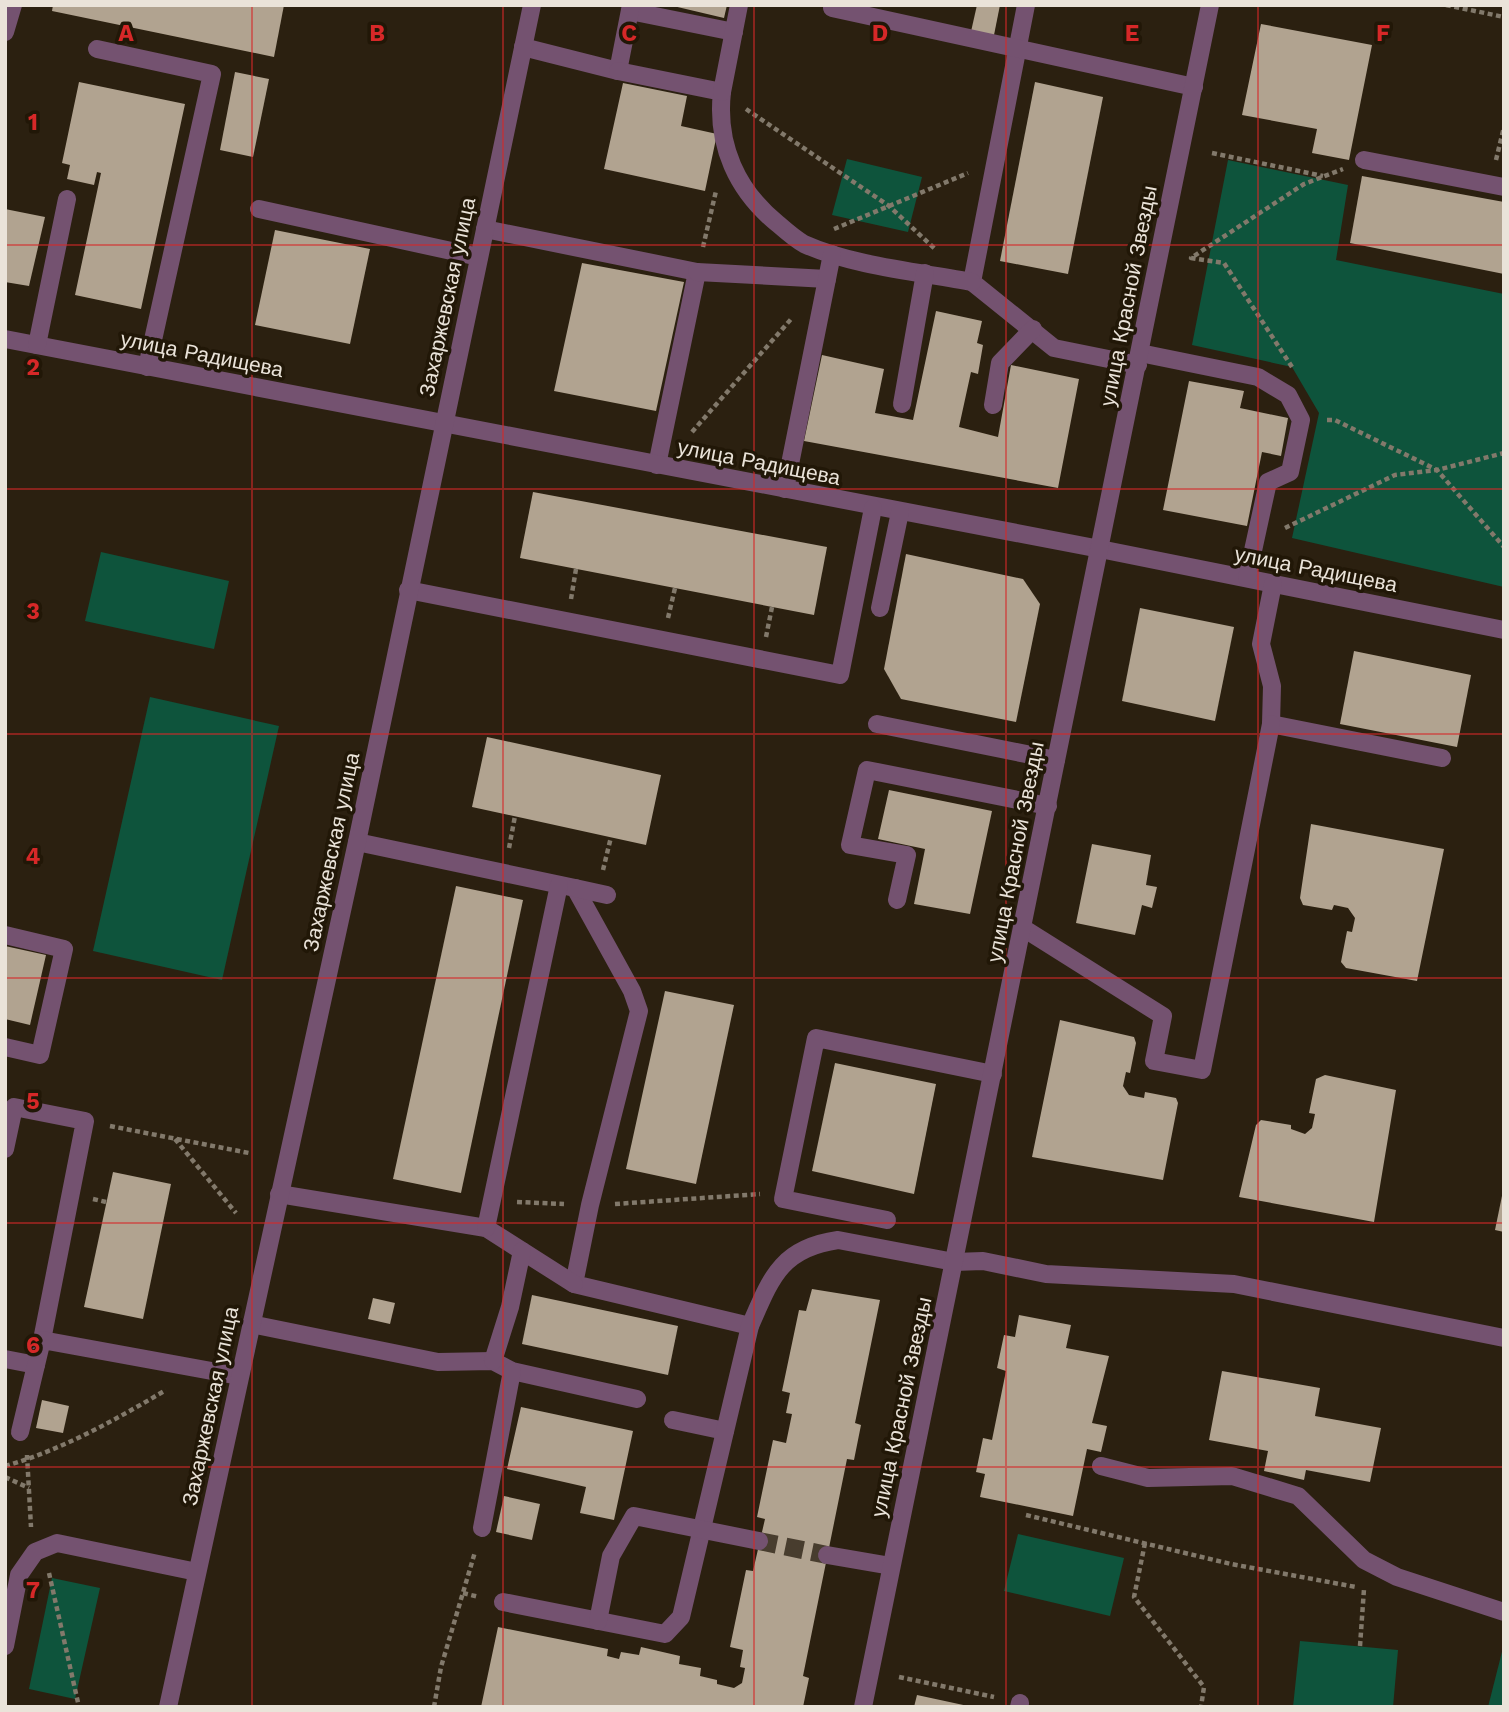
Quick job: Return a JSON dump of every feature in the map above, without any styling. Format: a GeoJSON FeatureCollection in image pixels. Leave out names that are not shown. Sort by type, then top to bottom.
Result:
{"type":"FeatureCollection","features":[{"type":"Feature","properties":{"kind":"street"},"geometry":{"type":"LineString","coordinates":[[5,32],[13,5]]}},
{"type":"Feature","properties":{"kind":"street","name":"Захаржевская улица"},"geometry":{"type":"LineString","coordinates":[[168,1707],[357,842],[532,5]]}},
{"type":"Feature","properties":{"kind":"street"},"geometry":{"type":"LineString","coordinates":[[739,5],[719,119],[726,149],[736,177],[768,216],[801,243],[832,254],[972,282],[1054,348],[1258,377],[1288,395],[1301,420],[1290,472],[1268,482],[1247,578]]}},
{"type":"Feature","properties":{"kind":"street"},"geometry":{"type":"LineString","coordinates":[[972,282],[1026,5]]}},
{"type":"Feature","properties":{"kind":"street","name":"улица Красной Звезды"},"geometry":{"type":"LineString","coordinates":[[863,1707],[1210,5]]}},
{"type":"Feature","properties":{"kind":"street"},"geometry":{"type":"LineString","coordinates":[[618,71],[630,8],[734,32]]}},
{"type":"Feature","properties":{"kind":"street"},"geometry":{"type":"LineString","coordinates":[[832,8],[1194,87]]}},
{"type":"Feature","properties":{"kind":"street"},"geometry":{"type":"LineString","coordinates":[[523,47],[618,71],[722,92]]}},
{"type":"Feature","properties":{"kind":"street"},"geometry":{"type":"LineString","coordinates":[[97,49],[212,74],[147,367]]}},
{"type":"Feature","properties":{"kind":"street"},"geometry":{"type":"LineString","coordinates":[[1364,160],[1497,186]]}},
{"type":"Feature","properties":{"kind":"street"},"geometry":{"type":"LineString","coordinates":[[37,345],[66,199]]}},
{"type":"Feature","properties":{"kind":"street"},"geometry":{"type":"LineString","coordinates":[[259,209],[479,257]]}},
{"type":"Feature","properties":{"kind":"street"},"geometry":{"type":"LineString","coordinates":[[485,229],[697,272],[827,279]]}},
{"type":"Feature","properties":{"kind":"street"},"geometry":{"type":"LineString","coordinates":[[785,489],[832,254]]}},
{"type":"Feature","properties":{"kind":"street"},"geometry":{"type":"LineString","coordinates":[[657,465],[697,272]]}},
{"type":"Feature","properties":{"kind":"street"},"geometry":{"type":"LineString","coordinates":[[902,404],[925,273]]}},
{"type":"Feature","properties":{"kind":"street"},"geometry":{"type":"LineString","coordinates":[[993,405],[1000,363],[1033,329]]}},
{"type":"Feature","properties":{"kind":"street","name":"улица Радищева"},"geometry":{"type":"LineString","coordinates":[[5,339],[443,422],[873,508],[1100,549],[1504,630]]}},
{"type":"Feature","properties":{"kind":"street"},"geometry":{"type":"LineString","coordinates":[[408,590],[840,675],[873,508]]}},
{"type":"Feature","properties":{"kind":"street"},"geometry":{"type":"LineString","coordinates":[[880,608],[900,512]]}},
{"type":"Feature","properties":{"kind":"street"},"geometry":{"type":"LineString","coordinates":[[1023,928],[1163,1016],[1154,1060],[1202,1070],[1271,724],[1272,686],[1261,644],[1273,584]]}},
{"type":"Feature","properties":{"kind":"street"},"geometry":{"type":"LineString","coordinates":[[877,724],[1056,760]]}},
{"type":"Feature","properties":{"kind":"street"},"geometry":{"type":"LineString","coordinates":[[1271,724],[1442,758]]}},
{"type":"Feature","properties":{"kind":"street"},"geometry":{"type":"LineString","coordinates":[[897,900],[906,855],[850,845],[867,769],[1048,806]]}},
{"type":"Feature","properties":{"kind":"street"},"geometry":{"type":"LineString","coordinates":[[357,842],[607,895]]}},
{"type":"Feature","properties":{"kind":"street"},"geometry":{"type":"LineString","coordinates":[[567,886],[632,991],[639,1011],[590,1205],[574,1284]]}},
{"type":"Feature","properties":{"kind":"street"},"geometry":{"type":"LineString","coordinates":[[486,1228],[567,886]]}},
{"type":"Feature","properties":{"kind":"street"},"geometry":{"type":"LineString","coordinates":[[5,935],[64,949],[40,1055],[5,1047]]}},
{"type":"Feature","properties":{"kind":"street"},"geometry":{"type":"LineString","coordinates":[[887,1220],[783,1199],[816,1038],[993,1074]]}},
{"type":"Feature","properties":{"kind":"street"},"geometry":{"type":"LineString","coordinates":[[5,1149],[14,1107],[85,1121],[42,1340],[20,1432]]}},
{"type":"Feature","properties":{"kind":"street"},"geometry":{"type":"LineString","coordinates":[[279,1194],[486,1228],[574,1284],[750,1326]]}},
{"type":"Feature","properties":{"kind":"street"},"geometry":{"type":"LineString","coordinates":[[503,1602],[665,1634],[681,1617],[750,1326],[769,1281],[784,1262],[819,1242],[838,1240],[954,1262],[983,1261],[1046,1274],[1234,1283],[1504,1339]]}},
{"type":"Feature","properties":{"kind":"street"},"geometry":{"type":"LineString","coordinates":[[493,1361],[510,1307],[522,1251]]}},
{"type":"Feature","properties":{"kind":"street"},"geometry":{"type":"LineString","coordinates":[[251,1324],[438,1362],[493,1361],[512,1371],[637,1399]]}},
{"type":"Feature","properties":{"kind":"street"},"geometry":{"type":"LineString","coordinates":[[42,1340],[239,1376]]}},
{"type":"Feature","properties":{"kind":"street"},"geometry":{"type":"LineString","coordinates":[[5,1359],[36,1365]]}},
{"type":"Feature","properties":{"kind":"street"},"geometry":{"type":"LineString","coordinates":[[482,1528],[512,1371]]}},
{"type":"Feature","properties":{"kind":"street"},"geometry":{"type":"LineString","coordinates":[[673,1420],[725,1432]]}},
{"type":"Feature","properties":{"kind":"street"},"geometry":{"type":"LineString","coordinates":[[1101,1466],[1148,1478],[1231,1476],[1298,1496],[1364,1560],[1397,1577],[1504,1612]]}},
{"type":"Feature","properties":{"kind":"street"},"geometry":{"type":"LineString","coordinates":[[598,1621],[611,1556],[634,1516],[760,1541]]}},
{"type":"Feature","properties":{"kind":"street"},"geometry":{"type":"LineString","coordinates":[[5,1646],[19,1575],[35,1552],[57,1544],[197,1572]]}},
{"type":"Feature","properties":{"kind":"street"},"geometry":{"type":"LineString","coordinates":[[827,1555],[891,1566]]}},
{"type":"Feature","properties":{"kind":"path"},"geometry":{"type":"LineString","coordinates":[[1446,5],[1504,17]]}},
{"type":"Feature","properties":{"kind":"path"},"geometry":{"type":"LineString","coordinates":[[722,92],[889,206],[972,282]]}},
{"type":"Feature","properties":{"kind":"path"},"geometry":{"type":"LineString","coordinates":[[1497,186],[1504,127]]}},
{"type":"Feature","properties":{"kind":"path"},"geometry":{"type":"LineString","coordinates":[[697,272],[726,149]]}},
{"type":"Feature","properties":{"kind":"path"},"geometry":{"type":"LineString","coordinates":[[1212,153],[1324,176]]}},
{"type":"Feature","properties":{"kind":"path"},"geometry":{"type":"LineString","coordinates":[[1288,395],[1293,367],[1224,263],[1191,258],[1304,184],[1364,160]]}},
{"type":"Feature","properties":{"kind":"path"},"geometry":{"type":"LineString","coordinates":[[801,243],[995,162]]}},
{"type":"Feature","properties":{"kind":"path"},"geometry":{"type":"LineString","coordinates":[[689,436],[827,279]]}},
{"type":"Feature","properties":{"kind":"path"},"geometry":{"type":"LineString","coordinates":[[1301,420],[1335,420],[1437,470],[1504,547]]}},
{"type":"Feature","properties":{"kind":"path"},"geometry":{"type":"LineString","coordinates":[[1254,545],[1395,475],[1437,470],[1504,453]]}},
{"type":"Feature","properties":{"kind":"path"},"geometry":{"type":"LineString","coordinates":[[504,873],[515,816]]}},
{"type":"Feature","properties":{"kind":"path"},"geometry":{"type":"LineString","coordinates":[[85,1121],[249,1153]]}},
{"type":"Feature","properties":{"kind":"path"},"geometry":{"type":"LineString","coordinates":[[175,1138],[236,1213]]}},
{"type":"Feature","properties":{"kind":"path"},"geometry":{"type":"LineString","coordinates":[[506,1202],[590,1205],[753,1193],[783,1199]]}},
{"type":"Feature","properties":{"kind":"path"},"geometry":{"type":"LineString","coordinates":[[5,1466],[28,1460],[94,1430],[203,1368]]}},
{"type":"Feature","properties":{"kind":"path"},"geometry":{"type":"LineString","coordinates":[[5,1477],[29,1488]]}},
{"type":"Feature","properties":{"kind":"path"},"geometry":{"type":"LineString","coordinates":[[1026,1515],[1231,1564],[1364,1589],[1397,1577]]}},
{"type":"Feature","properties":{"kind":"path"},"geometry":{"type":"LineString","coordinates":[[434,1707],[441,1667],[482,1528]]}},
{"type":"Feature","properties":{"kind":"path"},"geometry":{"type":"LineString","coordinates":[[1145,1543],[1134,1597],[1204,1687],[1201,1707]]}},
{"type":"Feature","properties":{"kind":"path"},"geometry":{"type":"LineString","coordinates":[[1360,1646],[1364,1589]]}},
{"type":"Feature","properties":{"kind":"path"},"geometry":{"type":"LineString","coordinates":[[900,1678],[1020,1705]]}},
{"type":"Feature","properties":{"kind":"path"},"geometry":{"type":"LineString","coordinates":[[75,1699],[79,1707]]}},
{"type":"Feature","properties":{"kind":"green space"},"geometry":{"type":"Polygon","coordinates":[[[847,159],[922,177],[908,232],[832,215],[847,159]]]}},
{"type":"Feature","properties":{"kind":"green space"},"geometry":{"type":"Polygon","coordinates":[[[1228,160],[1348,185],[1336,260],[1504,294],[1504,587],[1292,538],[1319,413],[1292,367],[1192,345],[1228,160]]]}},
{"type":"Feature","properties":{"kind":"green space"},"geometry":{"type":"Polygon","coordinates":[[[101,552],[229,581],[214,649],[85,621],[101,552]]]}},
{"type":"Feature","properties":{"kind":"green space"},"geometry":{"type":"Polygon","coordinates":[[[150,697],[279,726],[222,980],[93,951],[150,697]]]}},
{"type":"Feature","properties":{"kind":"green space"},"geometry":{"type":"Polygon","coordinates":[[[1018,1534],[1124,1558],[1110,1616],[1004,1591],[1018,1534]]]}},
{"type":"Feature","properties":{"kind":"green space"},"geometry":{"type":"Polygon","coordinates":[[[52,1578],[100,1588],[75,1699],[29,1689],[52,1578]]]}},
{"type":"Feature","properties":{"kind":"green space"},"geometry":{"type":"Polygon","coordinates":[[[1300,1641],[1398,1650],[1393,1707],[1293,1707],[1300,1641]]]}},
{"type":"Feature","properties":{"kind":"green space"},"geometry":{"type":"Polygon","coordinates":[[[1504,1644],[1504,1707],[1488,1707],[1504,1644]]]}},
{"type":"Feature","properties":{"kind":"building"},"geometry":{"type":"Polygon","coordinates":[[[53,5],[284,5],[274,57],[52,11],[53,5]]]}},
{"type":"Feature","properties":{"kind":"building"},"geometry":{"type":"Polygon","coordinates":[[[669,5],[727,5],[724,18],[669,5]]]}},
{"type":"Feature","properties":{"kind":"building"},"geometry":{"type":"Polygon","coordinates":[[[977,5],[1000,5],[993,40],[970,36],[977,5]]]}},
{"type":"Feature","properties":{"kind":"building"},"geometry":{"type":"Polygon","coordinates":[[[1261,24],[1372,45],[1349,160],[1312,153],[1317,129],[1242,115],[1261,24]]]}},
{"type":"Feature","properties":{"kind":"building"},"geometry":{"type":"Polygon","coordinates":[[[235,72],[269,79],[253,157],[220,150],[235,72]]]}},
{"type":"Feature","properties":{"kind":"building"},"geometry":{"type":"Polygon","coordinates":[[[79,82],[185,104],[141,309],[75,295],[101,173],[97,172],[94,185],[67,179],[70,165],[62,163],[79,82]]]}},
{"type":"Feature","properties":{"kind":"building"},"geometry":{"type":"Polygon","coordinates":[[[1035,82],[1103,97],[1068,274],[1000,261],[1035,82]]]}},
{"type":"Feature","properties":{"kind":"building"},"geometry":{"type":"Polygon","coordinates":[[[623,83],[687,96],[681,126],[717,134],[705,191],[604,169],[623,83]]]}},
{"type":"Feature","properties":{"kind":"building"},"geometry":{"type":"Polygon","coordinates":[[[1362,176],[1504,202],[1504,274],[1350,243],[1362,176]]]}},
{"type":"Feature","properties":{"kind":"building"},"geometry":{"type":"Polygon","coordinates":[[[5,209],[45,217],[29,286],[5,282],[5,209]]]}},
{"type":"Feature","properties":{"kind":"building"},"geometry":{"type":"Polygon","coordinates":[[[275,230],[370,249],[350,344],[255,325],[275,230]]]}},
{"type":"Feature","properties":{"kind":"building"},"geometry":{"type":"Polygon","coordinates":[[[582,263],[684,282],[656,411],[554,391],[582,263]]]}},
{"type":"Feature","properties":{"kind":"building"},"geometry":{"type":"Polygon","coordinates":[[[936,311],[982,321],[977,343],[983,345],[978,374],[971,372],[959,427],[998,437],[1011,365],[1079,379],[1058,488],[804,441],[822,355],[884,369],[875,413],[913,420],[936,311]]]}},
{"type":"Feature","properties":{"kind":"building"},"geometry":{"type":"Polygon","coordinates":[[[1189,381],[1244,391],[1240,408],[1288,418],[1281,456],[1262,452],[1247,526],[1163,510],[1189,381]]]}},
{"type":"Feature","properties":{"kind":"building"},"geometry":{"type":"Polygon","coordinates":[[[533,492],[827,547],[814,615],[520,558],[533,492]]]}},
{"type":"Feature","properties":{"kind":"building"},"geometry":{"type":"Polygon","coordinates":[[[906,554],[1023,579],[1040,604],[1016,722],[901,699],[884,669],[906,554]]]}},
{"type":"Feature","properties":{"kind":"building"},"geometry":{"type":"Polygon","coordinates":[[[1140,608],[1234,627],[1215,721],[1122,701],[1140,608]]]}},
{"type":"Feature","properties":{"kind":"building"},"geometry":{"type":"Polygon","coordinates":[[[1354,651],[1471,675],[1457,747],[1340,724],[1354,651]]]}},
{"type":"Feature","properties":{"kind":"building"},"geometry":{"type":"Polygon","coordinates":[[[487,737],[661,775],[646,845],[472,807],[487,737]]]}},
{"type":"Feature","properties":{"kind":"building"},"geometry":{"type":"Polygon","coordinates":[[[889,790],[992,811],[970,914],[914,904],[925,849],[878,839],[889,790]]]}},
{"type":"Feature","properties":{"kind":"building"},"geometry":{"type":"Polygon","coordinates":[[[1311,824],[1444,849],[1417,981],[1346,968],[1341,962],[1347,931],[1352,932],[1355,918],[1348,908],[1334,905],[1332,910],[1303,905],[1300,898],[1311,824]]]}},
{"type":"Feature","properties":{"kind":"building"},"geometry":{"type":"Polygon","coordinates":[[[1092,844],[1151,855],[1146,885],[1157,887],[1152,908],[1142,905],[1135,935],[1076,923],[1092,844]]]}},
{"type":"Feature","properties":{"kind":"building"},"geometry":{"type":"Polygon","coordinates":[[[456,886],[523,900],[461,1193],[393,1179],[456,886]]]}},
{"type":"Feature","properties":{"kind":"building"},"geometry":{"type":"Polygon","coordinates":[[[5,946],[46,955],[30,1025],[5,1019],[5,946]]]}},
{"type":"Feature","properties":{"kind":"building"},"geometry":{"type":"Polygon","coordinates":[[[665,991],[734,1005],[696,1184],[626,1169],[665,991]]]}},
{"type":"Feature","properties":{"kind":"building"},"geometry":{"type":"Polygon","coordinates":[[[1060,1020],[1134,1037],[1136,1043],[1130,1073],[1126,1072],[1123,1086],[1129,1095],[1144,1098],[1145,1092],[1176,1098],[1178,1103],[1163,1180],[1032,1157],[1060,1020]]]}},
{"type":"Feature","properties":{"kind":"building"},"geometry":{"type":"Polygon","coordinates":[[[835,1063],[936,1084],[914,1194],[812,1171],[835,1063]]]}},
{"type":"Feature","properties":{"kind":"building"},"geometry":{"type":"Polygon","coordinates":[[[1325,1075],[1396,1090],[1374,1222],[1239,1197],[1256,1125],[1261,1120],[1291,1125],[1291,1129],[1305,1134],[1312,1128],[1315,1114],[1309,1113],[1316,1079],[1325,1075]]]}},
{"type":"Feature","properties":{"kind":"building"},"geometry":{"type":"Polygon","coordinates":[[[113,1172],[171,1184],[143,1319],[84,1307],[113,1172]]]}},
{"type":"Feature","properties":{"kind":"building"},"geometry":{"type":"Polygon","coordinates":[[[1504,1191],[1504,1232],[1495,1230],[1504,1191]]]}},
{"type":"Feature","properties":{"kind":"building"},"geometry":{"type":"Polygon","coordinates":[[[812,1289],[880,1300],[855,1423],[861,1425],[854,1460],[847,1459],[803,1676],[809,1678],[803,1707],[481,1707],[498,1627],[608,1649],[607,1656],[619,1659],[621,1652],[639,1655],[641,1647],[680,1656],[679,1664],[701,1668],[700,1676],[717,1680],[717,1684],[734,1688],[742,1683],[745,1668],[740,1667],[743,1650],[730,1647],[746,1570],[753,1571],[765,1519],[757,1517],[773,1440],[786,1443],[792,1414],[786,1413],[790,1393],[782,1391],[799,1310],[806,1311],[812,1289]]]}},
{"type":"Feature","properties":{"kind":"building"},"geometry":{"type":"Polygon","coordinates":[[[532,1295],[678,1326],[668,1375],[522,1344],[532,1295]]]}},
{"type":"Feature","properties":{"kind":"building"},"geometry":{"type":"Polygon","coordinates":[[[373,1298],[395,1303],[390,1324],[368,1319],[373,1298]]]}},
{"type":"Feature","properties":{"kind":"building"},"geometry":{"type":"Polygon","coordinates":[[[1019,1315],[1071,1325],[1066,1348],[1109,1356],[1092,1423],[1107,1426],[1101,1452],[1087,1449],[1073,1516],[980,1497],[985,1474],[976,1472],[983,1438],[992,1440],[1006,1371],[997,1368],[1004,1335],[1015,1337],[1019,1315]]]}},
{"type":"Feature","properties":{"kind":"building"},"geometry":{"type":"Polygon","coordinates":[[[1222,1371],[1320,1388],[1315,1416],[1381,1428],[1370,1482],[1306,1470],[1304,1480],[1264,1471],[1268,1451],[1209,1440],[1222,1371]]]}},
{"type":"Feature","properties":{"kind":"building"},"geometry":{"type":"Polygon","coordinates":[[[42,1400],[69,1406],[63,1433],[36,1428],[42,1400]]]}},
{"type":"Feature","properties":{"kind":"building"},"geometry":{"type":"Polygon","coordinates":[[[521,1407],[633,1431],[614,1520],[580,1513],[586,1487],[507,1469],[521,1407]]]}},
{"type":"Feature","properties":{"kind":"building"},"geometry":{"type":"Polygon","coordinates":[[[504,1496],[540,1504],[532,1540],[496,1532],[504,1496]]]}},
{"type":"Feature","properties":{"kind":"building"},"geometry":{"type":"Polygon","coordinates":[[[917,1695],[968,1706],[968,1707],[914,1707],[917,1695]]]}},
{"type":"Feature","properties":{"kind":"tunnel"},"geometry":{"type":"LineString","coordinates":[[759,1541],[827,1555]]}}]}
